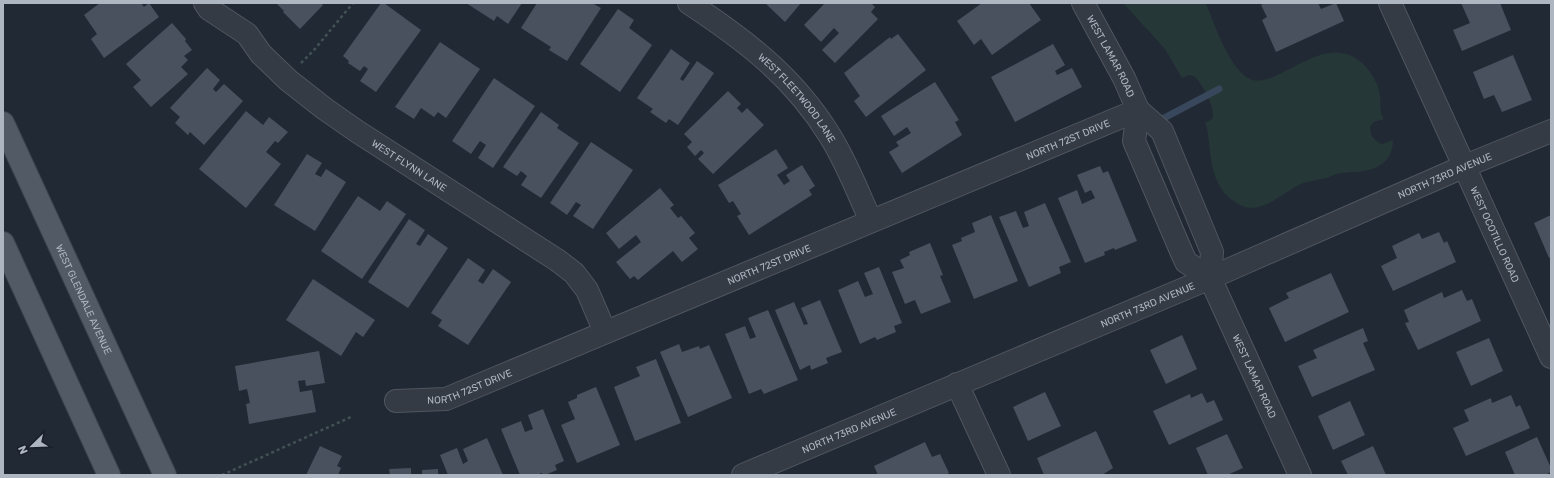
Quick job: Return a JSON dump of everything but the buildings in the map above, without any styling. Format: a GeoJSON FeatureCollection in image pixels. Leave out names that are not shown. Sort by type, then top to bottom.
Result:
{"type":"FeatureCollection","features":[{"type":"Feature","properties":{"kind":"main road","name":"WEST GLENDALE AVENUE"},"geometry":{"type":"LineString","coordinates":[[3,123],[164,475]]}},
{"type":"Feature","properties":{"kind":"main road"},"geometry":{"type":"LineString","coordinates":[[3,243],[109,475]]}},
{"type":"Feature","properties":{"kind":"street","name":"WEST FLYNN LANE"},"geometry":{"type":"LineString","coordinates":[[205,3],[209,9],[247,34],[261,54],[282,75],[325,109],[364,137],[557,260],[574,273],[587,290],[605,332]]}},
{"type":"Feature","properties":{"kind":"street","name":"WEST FLEETWOOD LANE"},"geometry":{"type":"LineString","coordinates":[[689,3],[742,40],[773,65],[792,86],[830,135],[847,166],[871,222]]}},
{"type":"Feature","properties":{"kind":"street","name":"WEST LAMAR ROAD"},"geometry":{"type":"LineString","coordinates":[[1083,3],[1124,78],[1138,110],[1162,131],[1212,252],[1210,278],[1300,475]]}},
{"type":"Feature","properties":{"kind":"street","name":"WEST OCOTILLO ROAD"},"geometry":{"type":"LineString","coordinates":[[1390,3],[1551,357]]}},
{"type":"Feature","properties":{"kind":"street","name":"NORTH 72ST DRIVE"},"geometry":{"type":"LineString","coordinates":[[396,401],[446,399],[1138,110]]}},
{"type":"Feature","properties":{"kind":"street"},"geometry":{"type":"LineString","coordinates":[[1138,110],[1134,141],[1181,251],[1186,262],[1210,278]]}},
{"type":"Feature","properties":{"kind":"street","name":"NORTH 73RD AVENUE"},"geometry":{"type":"LineString","coordinates":[[743,475],[1210,278],[1465,166],[1551,131]]}},
{"type":"Feature","properties":{"kind":"street"},"geometry":{"type":"LineString","coordinates":[[957,384],[998,475]]}},
{"type":"Feature","properties":{"kind":"path"},"geometry":{"type":"LineString","coordinates":[[300,64],[314,50],[352,3]]}},
{"type":"Feature","properties":{"kind":"path"},"geometry":{"type":"LineString","coordinates":[[222,475],[351,417]]}},
{"type":"Feature","properties":{"kind":"shaded area"},"geometry":{"type":"Polygon","coordinates":[[[1123,3],[1206,3],[1229,56],[1242,74],[1250,79],[1261,80],[1273,77],[1316,56],[1331,53],[1346,54],[1361,62],[1371,73],[1376,82],[1380,96],[1382,116],[1384,119],[1374,122],[1370,127],[1371,133],[1379,143],[1382,144],[1393,140],[1392,150],[1389,156],[1385,162],[1372,169],[1338,174],[1301,184],[1272,202],[1264,205],[1248,208],[1240,205],[1222,190],[1217,182],[1211,161],[1205,123],[1212,119],[1213,115],[1204,89],[1194,76],[1189,75],[1182,78],[1165,49],[1123,3]]]}},
{"type":"Feature","properties":{"kind":"waterway"},"geometry":{"type":"LineString","coordinates":[[1164,118],[1219,89]]}}]}
